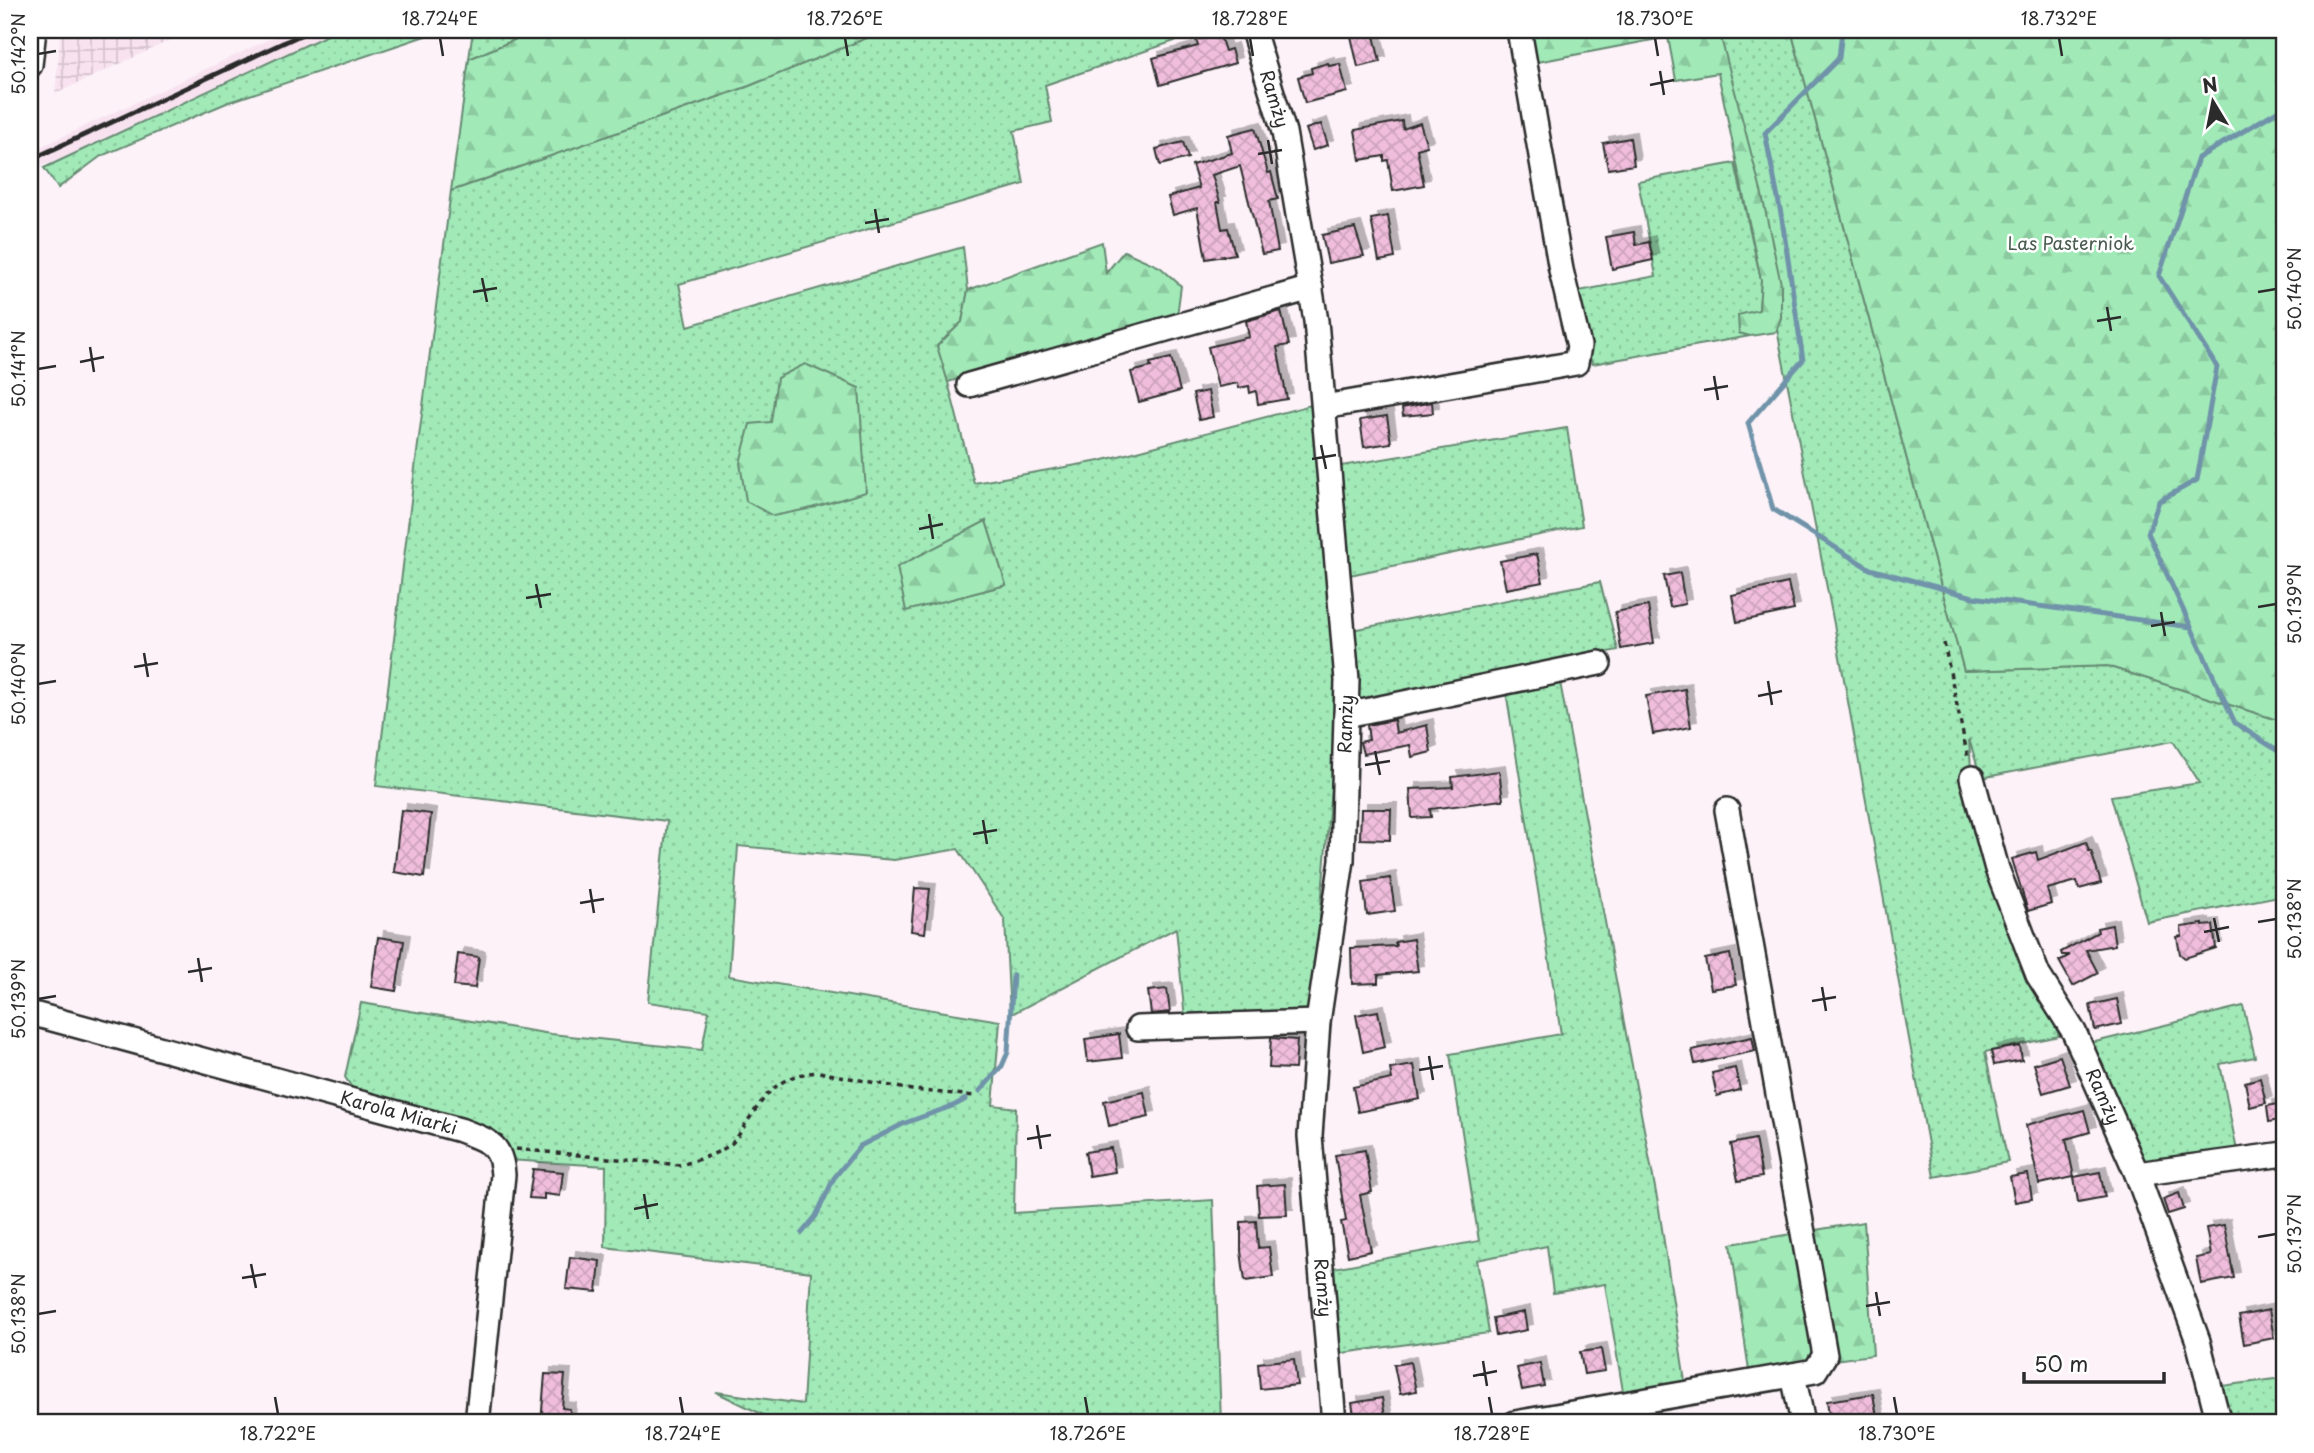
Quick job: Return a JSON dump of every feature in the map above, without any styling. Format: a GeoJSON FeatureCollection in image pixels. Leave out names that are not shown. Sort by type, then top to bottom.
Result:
{"type":"FeatureCollection","features":[{"type":"Feature","properties":{"kind":"street"},"geometry":{"type":"LineString","coordinates":[[30,65],[34,30]]}},
{"type":"Feature","properties":{"kind":"street","name":"Ramży"},"geometry":{"type":"LineString","coordinates":[[1252,30],[1284,132],[1316,321],[1348,680],[1342,860],[1318,1022],[1310,1136],[1334,1423]]}},
{"type":"Feature","properties":{"kind":"street"},"geometry":{"type":"LineString","coordinates":[[1324,407],[1576,363],[1579,346],[1561,270],[1519,30]]}},
{"type":"Feature","properties":{"kind":"street"},"geometry":{"type":"LineString","coordinates":[[969,385],[1311,288]]}},
{"type":"Feature","properties":{"kind":"street"},"geometry":{"type":"LineString","coordinates":[[1346,715],[1599,663]]}},
{"type":"Feature","properties":{"kind":"street","name":"Ramży"},"geometry":{"type":"LineString","coordinates":[[1972,778],[1997,869],[2038,975],[2074,1032],[2137,1174],[2198,1341],[2220,1423]]}},
{"type":"Feature","properties":{"kind":"street"},"geometry":{"type":"LineString","coordinates":[[1515,1423],[1815,1371],[1825,1354],[1727,810]]}},
{"type":"Feature","properties":{"kind":"street","name":"Karola Miarki"},"geometry":{"type":"LineString","coordinates":[[30,1013],[460,1130],[496,1147]]}},
{"type":"Feature","properties":{"kind":"street"},"geometry":{"type":"LineString","coordinates":[[1138,1028],[1318,1022]]}},
{"type":"Feature","properties":{"kind":"street"},"geometry":{"type":"LineString","coordinates":[[477,1423],[503,1175],[502,1158],[496,1147]]}},
{"type":"Feature","properties":{"kind":"street"},"geometry":{"type":"LineString","coordinates":[[2137,1174],[2284,1154]]}},
{"type":"Feature","properties":{"kind":"street"},"geometry":{"type":"LineString","coordinates":[[1793,1375],[1803,1423]]}},
{"type":"Feature","properties":{"kind":"path"},"geometry":{"type":"LineString","coordinates":[[1944,643],[1972,778]]}},
{"type":"Feature","properties":{"kind":"path"},"geometry":{"type":"LineString","coordinates":[[496,1147],[680,1165],[705,1158],[733,1143],[768,1091],[788,1078],[803,1073],[819,1072],[912,1090],[975,1096]]}},
{"type":"Feature","properties":{"kind":"shaded area"},"geometry":{"type":"Polygon","coordinates":[[[61,30],[192,30],[55,94],[61,30]]]}},
{"type":"Feature","properties":{"kind":"shaded area"},"geometry":{"type":"Polygon","coordinates":[[[289,30],[338,30],[67,158],[30,169],[30,152],[289,30]]]}},
{"type":"Feature","properties":{"kind":"green space"},"geometry":{"type":"Polygon","coordinates":[[[338,30],[443,30],[229,102],[101,156],[58,188],[44,168],[338,30]]]}},
{"type":"Feature","properties":{"kind":"green space"},"geometry":{"type":"Polygon","coordinates":[[[473,30],[538,30],[469,59],[473,30]]]}},
{"type":"Feature","properties":{"kind":"green space"},"geometry":{"type":"Polygon","coordinates":[[[538,30],[886,30],[749,86],[451,191],[469,59],[538,30]]]}},
{"type":"Feature","properties":{"kind":"green space"},"geometry":{"type":"Polygon","coordinates":[[[886,30],[1021,30],[1024,38],[1056,30],[1207,30],[1045,85],[1052,122],[1014,131],[1024,184],[679,284],[688,326],[963,247],[968,290],[962,322],[937,346],[974,483],[1100,461],[1311,405],[1331,568],[1340,679],[1312,1015],[1185,1019],[1176,928],[1010,1015],[1005,920],[958,849],[894,860],[738,846],[729,976],[1000,1021],[993,1105],[1016,1108],[1014,1213],[1213,1200],[1221,1423],[780,1423],[716,1392],[803,1404],[811,1272],[605,1247],[606,1166],[508,1160],[356,1094],[345,1077],[361,1003],[551,1034],[702,1050],[709,1011],[648,1002],[667,821],[376,786],[451,191],[749,86],[886,30]],[[986,521],[906,610],[1006,585],[986,521]]]}},
{"type":"Feature","properties":{"kind":"green space"},"geometry":{"type":"Polygon","coordinates":[[[1521,30],[1719,30],[1762,195],[1781,284],[1781,318],[1776,332],[1750,336],[1739,333],[1738,315],[1759,310],[1761,280],[1718,73],[1676,80],[1668,37],[1527,64],[1521,30]]]}},
{"type":"Feature","properties":{"kind":"green space"},"geometry":{"type":"Polygon","coordinates":[[[1736,30],[1791,30],[1964,671],[2107,666],[2284,722],[2284,895],[2147,922],[2111,796],[2200,783],[2173,741],[1981,778],[1969,739],[1974,814],[2059,1036],[1985,1052],[2008,1162],[1934,1177],[1834,624],[1720,35],[1736,30]]]}},
{"type":"Feature","properties":{"kind":"green space","name":"Las Pasterniok"},"geometry":{"type":"Polygon","coordinates":[[[1791,30],[2284,30],[2284,722],[2107,666],[1964,671],[1791,30]]]}},
{"type":"Feature","properties":{"kind":"green space"},"geometry":{"type":"Polygon","coordinates":[[[1735,163],[1761,280],[1759,310],[1739,333],[1750,336],[1592,364],[1569,293],[1656,276],[1638,181],[1735,163]]]}},
{"type":"Feature","properties":{"kind":"green space"},"geometry":{"type":"Polygon","coordinates":[[[1102,242],[1106,273],[1124,251],[1160,267],[1181,286],[1177,316],[948,382],[937,346],[962,322],[968,290],[1102,242]]]}},
{"type":"Feature","properties":{"kind":"green space"},"geometry":{"type":"Polygon","coordinates":[[[805,364],[859,388],[866,492],[773,516],[746,501],[740,463],[750,424],[771,422],[777,378],[805,364]]]}},
{"type":"Feature","properties":{"kind":"green space"},"geometry":{"type":"Polygon","coordinates":[[[1567,428],[1582,526],[1345,576],[1335,467],[1567,428]]]}},
{"type":"Feature","properties":{"kind":"green space"},"geometry":{"type":"Polygon","coordinates":[[[986,521],[1006,585],[906,611],[897,567],[986,521]]]}},
{"type":"Feature","properties":{"kind":"green space"},"geometry":{"type":"Polygon","coordinates":[[[1600,582],[1618,650],[1353,702],[1352,630],[1600,582]]]}},
{"type":"Feature","properties":{"kind":"green space"},"geometry":{"type":"Polygon","coordinates":[[[1559,677],[1659,1209],[1685,1381],[1624,1397],[1605,1284],[1553,1293],[1547,1246],[1477,1260],[1489,1333],[1335,1354],[1328,1269],[1479,1241],[1450,1054],[1561,1034],[1505,685],[1559,677]]]}},
{"type":"Feature","properties":{"kind":"green space"},"geometry":{"type":"Polygon","coordinates":[[[2243,1006],[2255,1057],[2220,1064],[2237,1151],[2143,1163],[2087,1044],[2243,1006]]]}},
{"type":"Feature","properties":{"kind":"green space"},"geometry":{"type":"Polygon","coordinates":[[[1864,1222],[1873,1355],[1749,1371],[1731,1244],[1864,1222]]]}},
{"type":"Feature","properties":{"kind":"green space"},"geometry":{"type":"Polygon","coordinates":[[[2284,1378],[2284,1423],[2229,1423],[2221,1386],[2284,1378]]]}},
{"type":"Feature","properties":{"kind":"building"},"geometry":{"type":"Polygon","coordinates":[[[1373,31],[1380,62],[1358,67],[1351,36],[1373,31]]]}},
{"type":"Feature","properties":{"kind":"building"},"geometry":{"type":"Polygon","coordinates":[[[1219,33],[1225,51],[1231,49],[1235,63],[1160,85],[1153,58],[1198,46],[1196,40],[1219,33]]]}},
{"type":"Feature","properties":{"kind":"building"},"geometry":{"type":"Polygon","coordinates":[[[1328,63],[1329,66],[1340,64],[1347,92],[1305,103],[1298,77],[1312,73],[1311,68],[1328,63]]]}},
{"type":"Feature","properties":{"kind":"building"},"geometry":{"type":"Polygon","coordinates":[[[1402,121],[1403,129],[1420,123],[1427,146],[1417,149],[1424,185],[1393,191],[1388,160],[1384,161],[1384,156],[1360,160],[1355,130],[1402,121]]]}},
{"type":"Feature","properties":{"kind":"building"},"geometry":{"type":"Polygon","coordinates":[[[1321,124],[1328,145],[1313,150],[1306,129],[1321,124]]]}},
{"type":"Feature","properties":{"kind":"building"},"geometry":{"type":"Polygon","coordinates":[[[1255,128],[1278,199],[1269,201],[1278,251],[1262,254],[1240,166],[1212,175],[1220,202],[1217,202],[1222,229],[1228,228],[1235,254],[1206,259],[1197,208],[1173,215],[1168,197],[1199,188],[1192,165],[1232,153],[1228,135],[1255,128]]]}},
{"type":"Feature","properties":{"kind":"building"},"geometry":{"type":"Polygon","coordinates":[[[1630,138],[1634,165],[1608,169],[1603,143],[1630,138]]]}},
{"type":"Feature","properties":{"kind":"building"},"geometry":{"type":"Polygon","coordinates":[[[1183,142],[1188,158],[1160,165],[1156,149],[1183,142]]]}},
{"type":"Feature","properties":{"kind":"building"},"geometry":{"type":"Polygon","coordinates":[[[1388,216],[1395,258],[1379,261],[1371,219],[1388,216]]]}},
{"type":"Feature","properties":{"kind":"building"},"geometry":{"type":"Polygon","coordinates":[[[1355,228],[1364,256],[1328,263],[1322,235],[1355,228]]]}},
{"type":"Feature","properties":{"kind":"building"},"geometry":{"type":"Polygon","coordinates":[[[1634,232],[1636,245],[1649,242],[1653,260],[1612,269],[1606,237],[1634,232]]]}},
{"type":"Feature","properties":{"kind":"building"},"geometry":{"type":"Polygon","coordinates":[[[1281,311],[1289,345],[1277,347],[1287,399],[1258,404],[1256,391],[1250,393],[1249,386],[1239,388],[1238,383],[1218,387],[1208,347],[1249,337],[1246,321],[1281,311]]]}},
{"type":"Feature","properties":{"kind":"building"},"geometry":{"type":"Polygon","coordinates":[[[1171,358],[1180,391],[1139,402],[1131,372],[1151,367],[1150,363],[1171,358]]]}},
{"type":"Feature","properties":{"kind":"building"},"geometry":{"type":"Polygon","coordinates":[[[1208,391],[1213,417],[1199,420],[1193,394],[1208,391]]]}},
{"type":"Feature","properties":{"kind":"building"},"geometry":{"type":"Polygon","coordinates":[[[1432,402],[1433,413],[1403,416],[1402,408],[1432,402]]]}},
{"type":"Feature","properties":{"kind":"building"},"geometry":{"type":"Polygon","coordinates":[[[1387,416],[1391,443],[1364,447],[1360,420],[1387,416]]]}},
{"type":"Feature","properties":{"kind":"building"},"geometry":{"type":"Polygon","coordinates":[[[1537,554],[1543,582],[1506,589],[1500,561],[1537,554]]]}},
{"type":"Feature","properties":{"kind":"building"},"geometry":{"type":"Polygon","coordinates":[[[1680,573],[1685,604],[1670,607],[1664,576],[1680,573]]]}},
{"type":"Feature","properties":{"kind":"building"},"geometry":{"type":"Polygon","coordinates":[[[1788,583],[1794,610],[1737,622],[1732,595],[1788,583]]]}},
{"type":"Feature","properties":{"kind":"building"},"geometry":{"type":"Polygon","coordinates":[[[1648,606],[1654,643],[1621,649],[1615,612],[1648,606]]]}},
{"type":"Feature","properties":{"kind":"building"},"geometry":{"type":"Polygon","coordinates":[[[1685,689],[1691,727],[1653,734],[1646,696],[1685,689]]]}},
{"type":"Feature","properties":{"kind":"building"},"geometry":{"type":"Polygon","coordinates":[[[1394,720],[1396,733],[1427,725],[1431,752],[1412,757],[1410,745],[1363,754],[1360,742],[1369,740],[1367,725],[1394,720]]]}},
{"type":"Feature","properties":{"kind":"building"},"geometry":{"type":"Polygon","coordinates":[[[1499,771],[1503,800],[1430,809],[1431,817],[1412,818],[1410,789],[1453,787],[1452,777],[1499,771]]]}},
{"type":"Feature","properties":{"kind":"building"},"geometry":{"type":"Polygon","coordinates":[[[1361,809],[1391,809],[1390,840],[1360,839],[1361,809]]]}},
{"type":"Feature","properties":{"kind":"building"},"geometry":{"type":"Polygon","coordinates":[[[401,810],[431,814],[424,877],[394,872],[401,810]]]}},
{"type":"Feature","properties":{"kind":"building"},"geometry":{"type":"Polygon","coordinates":[[[2086,842],[2101,883],[2079,889],[2077,881],[2047,889],[2051,904],[2028,911],[2012,859],[2036,852],[2038,860],[2086,842]]]}},
{"type":"Feature","properties":{"kind":"building"},"geometry":{"type":"Polygon","coordinates":[[[1390,878],[1395,911],[1367,915],[1363,882],[1390,878]]]}},
{"type":"Feature","properties":{"kind":"building"},"geometry":{"type":"Polygon","coordinates":[[[915,888],[930,889],[925,933],[911,931],[915,888]]]}},
{"type":"Feature","properties":{"kind":"building"},"geometry":{"type":"Polygon","coordinates":[[[2112,925],[2115,945],[2086,950],[2098,973],[2073,986],[2059,961],[2070,955],[2062,955],[2061,952],[2098,932],[2097,928],[2112,925]]]}},
{"type":"Feature","properties":{"kind":"building"},"geometry":{"type":"Polygon","coordinates":[[[2213,925],[2216,948],[2185,958],[2180,954],[2177,937],[2182,936],[2181,927],[2213,925]]]}},
{"type":"Feature","properties":{"kind":"building"},"geometry":{"type":"Polygon","coordinates":[[[378,937],[404,941],[396,991],[371,987],[378,937]]]}},
{"type":"Feature","properties":{"kind":"building"},"geometry":{"type":"Polygon","coordinates":[[[1413,939],[1418,971],[1378,975],[1378,983],[1352,984],[1351,948],[1396,946],[1395,942],[1413,939]]]}},
{"type":"Feature","properties":{"kind":"building"},"geometry":{"type":"Polygon","coordinates":[[[458,954],[479,957],[475,988],[454,986],[458,954]]]}},
{"type":"Feature","properties":{"kind":"building"},"geometry":{"type":"Polygon","coordinates":[[[1730,954],[1736,985],[1711,989],[1705,959],[1730,954]]]}},
{"type":"Feature","properties":{"kind":"building"},"geometry":{"type":"Polygon","coordinates":[[[1167,989],[1170,1012],[1151,1014],[1148,991],[1167,989]]]}},
{"type":"Feature","properties":{"kind":"building"},"geometry":{"type":"Polygon","coordinates":[[[2117,999],[2122,1024],[2095,1030],[2090,1005],[2117,999]]]}},
{"type":"Feature","properties":{"kind":"building"},"geometry":{"type":"Polygon","coordinates":[[[1378,1011],[1385,1047],[1363,1052],[1356,1015],[1378,1011]]]}},
{"type":"Feature","properties":{"kind":"building"},"geometry":{"type":"Polygon","coordinates":[[[1119,1034],[1122,1058],[1088,1062],[1085,1039],[1119,1034]]]}},
{"type":"Feature","properties":{"kind":"building"},"geometry":{"type":"Polygon","coordinates":[[[1752,1037],[1755,1051],[1695,1064],[1692,1050],[1752,1037]]]}},
{"type":"Feature","properties":{"kind":"building"},"geometry":{"type":"Polygon","coordinates":[[[1271,1038],[1297,1040],[1295,1069],[1269,1068],[1271,1038]]]}},
{"type":"Feature","properties":{"kind":"building"},"geometry":{"type":"Polygon","coordinates":[[[2020,1046],[2022,1060],[1994,1065],[1991,1051],[2020,1046]]]}},
{"type":"Feature","properties":{"kind":"building"},"geometry":{"type":"Polygon","coordinates":[[[2060,1056],[2070,1085],[2043,1093],[2034,1064],[2060,1056]]]}},
{"type":"Feature","properties":{"kind":"building"},"geometry":{"type":"Polygon","coordinates":[[[1414,1065],[1420,1099],[1358,1112],[1353,1087],[1392,1079],[1390,1069],[1414,1065]]]}},
{"type":"Feature","properties":{"kind":"building"},"geometry":{"type":"Polygon","coordinates":[[[1735,1068],[1740,1090],[1717,1096],[1712,1073],[1735,1068]]]}},
{"type":"Feature","properties":{"kind":"building"},"geometry":{"type":"Polygon","coordinates":[[[2260,1078],[2266,1103],[2250,1107],[2245,1082],[2260,1078]]]}},
{"type":"Feature","properties":{"kind":"building"},"geometry":{"type":"Polygon","coordinates":[[[1144,1092],[1149,1117],[1109,1126],[1104,1101],[1144,1092]]]}},
{"type":"Feature","properties":{"kind":"building"},"geometry":{"type":"Polygon","coordinates":[[[2284,1103],[2284,1119],[2269,1122],[2267,1106],[2284,1103]]]}},
{"type":"Feature","properties":{"kind":"building"},"geometry":{"type":"Polygon","coordinates":[[[2084,1110],[2090,1132],[2066,1139],[2074,1177],[2039,1184],[2026,1125],[2084,1110]]]}},
{"type":"Feature","properties":{"kind":"building"},"geometry":{"type":"Polygon","coordinates":[[[1755,1139],[1762,1177],[1738,1181],[1731,1144],[1755,1139]]]}},
{"type":"Feature","properties":{"kind":"building"},"geometry":{"type":"Polygon","coordinates":[[[1111,1148],[1115,1172],[1089,1176],[1085,1152],[1111,1148]]]}},
{"type":"Feature","properties":{"kind":"building"},"geometry":{"type":"Polygon","coordinates":[[[1365,1150],[1372,1192],[1360,1195],[1371,1251],[1348,1256],[1341,1222],[1346,1221],[1335,1155],[1365,1150]]]}},
{"type":"Feature","properties":{"kind":"building"},"geometry":{"type":"Polygon","coordinates":[[[533,1169],[563,1172],[560,1196],[544,1194],[544,1199],[529,1198],[533,1169]]]}},
{"type":"Feature","properties":{"kind":"building"},"geometry":{"type":"Polygon","coordinates":[[[2100,1172],[2105,1197],[2078,1202],[2074,1177],[2100,1172]]]}},
{"type":"Feature","properties":{"kind":"building"},"geometry":{"type":"Polygon","coordinates":[[[2028,1174],[2032,1199],[2015,1202],[2010,1177],[2028,1174]]]}},
{"type":"Feature","properties":{"kind":"building"},"geometry":{"type":"Polygon","coordinates":[[[1285,1184],[1287,1215],[1259,1216],[1257,1186],[1285,1184]]]}},
{"type":"Feature","properties":{"kind":"building"},"geometry":{"type":"Polygon","coordinates":[[[2179,1193],[2184,1209],[2168,1214],[2163,1199],[2179,1193]]]}},
{"type":"Feature","properties":{"kind":"building"},"geometry":{"type":"Polygon","coordinates":[[[1256,1221],[1258,1248],[1269,1247],[1273,1277],[1245,1281],[1241,1222],[1256,1221]]]}},
{"type":"Feature","properties":{"kind":"building"},"geometry":{"type":"Polygon","coordinates":[[[2224,1225],[2234,1278],[2201,1284],[2196,1258],[2211,1255],[2206,1228],[2224,1225]]]}},
{"type":"Feature","properties":{"kind":"building"},"geometry":{"type":"Polygon","coordinates":[[[570,1257],[600,1261],[597,1292],[566,1289],[570,1257]]]}},
{"type":"Feature","properties":{"kind":"building"},"geometry":{"type":"Polygon","coordinates":[[[2269,1310],[2274,1338],[2244,1344],[2239,1316],[2269,1310]]]}},
{"type":"Feature","properties":{"kind":"building"},"geometry":{"type":"Polygon","coordinates":[[[1524,1312],[1527,1330],[1496,1336],[1493,1318],[1524,1312]]]}},
{"type":"Feature","properties":{"kind":"building"},"geometry":{"type":"Polygon","coordinates":[[[1601,1349],[1605,1371],[1584,1374],[1580,1352],[1601,1349]]]}},
{"type":"Feature","properties":{"kind":"building"},"geometry":{"type":"Polygon","coordinates":[[[1294,1359],[1297,1385],[1260,1389],[1258,1363],[1294,1359]]]}},
{"type":"Feature","properties":{"kind":"building"},"geometry":{"type":"Polygon","coordinates":[[[1410,1362],[1416,1391],[1400,1394],[1394,1365],[1410,1362]]]}},
{"type":"Feature","properties":{"kind":"building"},"geometry":{"type":"Polygon","coordinates":[[[1540,1363],[1544,1386],[1522,1390],[1517,1368],[1540,1363]]]}},
{"type":"Feature","properties":{"kind":"building"},"geometry":{"type":"Polygon","coordinates":[[[545,1374],[565,1375],[562,1408],[570,1409],[569,1423],[541,1423],[545,1374]]]}},
{"type":"Feature","properties":{"kind":"building"},"geometry":{"type":"Polygon","coordinates":[[[1873,1394],[1878,1423],[1830,1423],[1827,1401],[1873,1394]]]}},
{"type":"Feature","properties":{"kind":"building"},"geometry":{"type":"Polygon","coordinates":[[[1382,1398],[1386,1423],[1355,1423],[1352,1403],[1382,1398]]]}},
{"type":"Feature","properties":{"kind":"waterway"},"geometry":{"type":"LineString","coordinates":[[1842,30],[1839,58],[1765,133],[1782,219],[1803,360],[1748,423],[1773,509],[1870,569],[1973,597],[2191,627]]}},
{"type":"Feature","properties":{"kind":"waterway"},"geometry":{"type":"LineString","coordinates":[[2284,107],[2198,158],[2159,276],[2217,367],[2197,480],[2159,501],[2148,533],[2235,723],[2284,755]]}},
{"type":"Feature","properties":{"kind":"waterway"},"geometry":{"type":"LineString","coordinates":[[980,1091],[1002,1066],[1008,1052],[1013,975]]}},
{"type":"Feature","properties":{"kind":"waterway"},"geometry":{"type":"LineString","coordinates":[[802,1233],[816,1216],[834,1178],[860,1146],[905,1123],[966,1099]]}},
{"type":"Feature","properties":{"kind":"railway"},"geometry":{"type":"LineString","coordinates":[[30,160],[311,30]]}}]}
